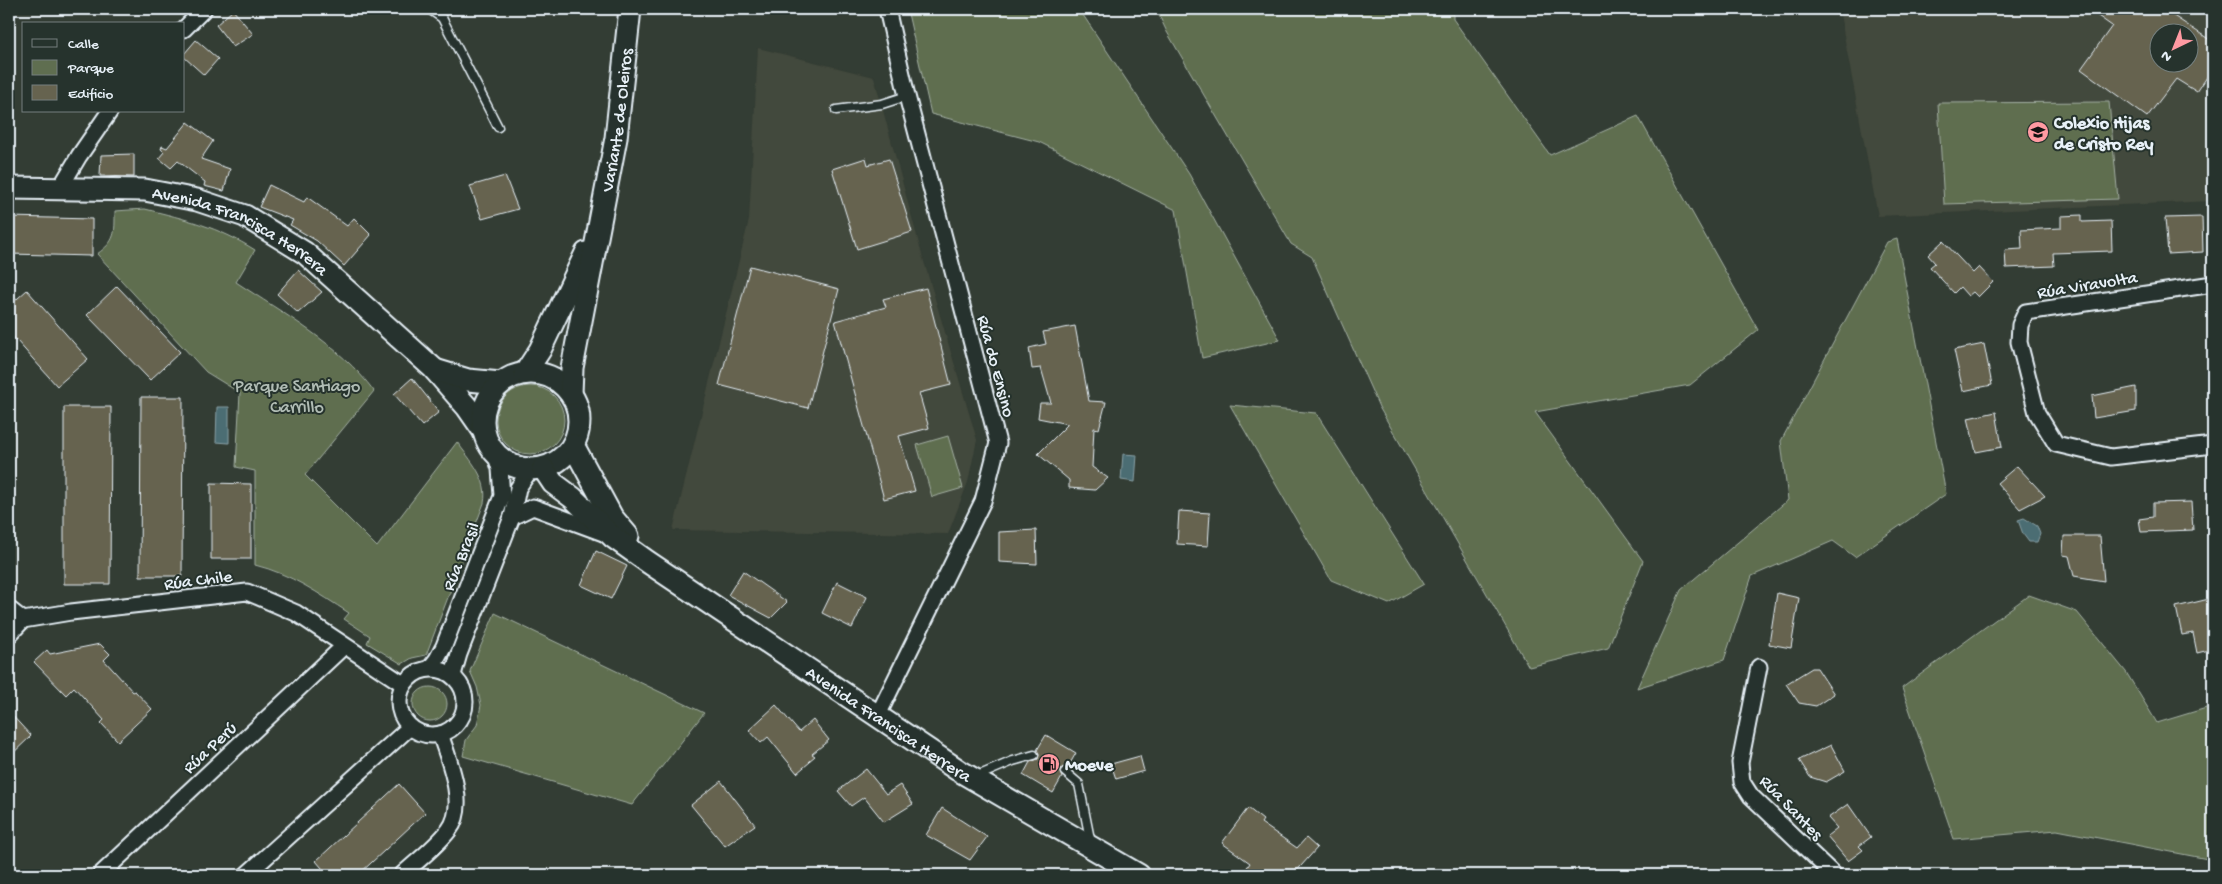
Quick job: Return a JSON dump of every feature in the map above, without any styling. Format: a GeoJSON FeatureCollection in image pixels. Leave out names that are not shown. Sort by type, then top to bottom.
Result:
{"type":"FeatureCollection","features":[{"type":"Feature","properties":{"kind":"street"},"geometry":{"type":"LineString","coordinates":[[185,28],[204,9]]}},
{"type":"Feature","properties":{"kind":"street","name":"Variante de Oleiros"},"geometry":{"type":"LineString","coordinates":[[571,394],[572,368],[616,138],[630,24],[630,9]]}},
{"type":"Feature","properties":{"kind":"street","name":"Rúa do Ensino"},"geometry":{"type":"LineString","coordinates":[[878,715],[983,501],[998,443],[907,96],[887,9]]}},
{"type":"Feature","properties":{"kind":"street"},"geometry":{"type":"LineString","coordinates":[[60,188],[109,112]]}},
{"type":"Feature","properties":{"kind":"street","name":"Avenida Francisca Herrera"},"geometry":{"type":"LineString","coordinates":[[9,188],[145,190],[197,200],[245,216],[306,253],[434,369],[467,407],[483,430]]}},
{"type":"Feature","properties":{"kind":"street","name":"Variante de Oleiros"},"geometry":{"type":"LineString","coordinates":[[525,373],[540,350],[597,230]]}},
{"type":"Feature","properties":{"kind":"street","name":"Rúa Viravolta"},"geometry":{"type":"LineString","coordinates":[[2213,284],[2026,312],[2020,326],[2019,342],[2037,413],[2056,444],[2112,457],[2213,445]]}},
{"type":"Feature","properties":{"kind":"street","name":"Avenida Francisca Herrera"},"geometry":{"type":"LineString","coordinates":[[434,369],[454,377],[501,383]]}},
{"type":"Feature","properties":{"kind":"street"},"geometry":{"type":"LineString","coordinates":[[525,373],[551,377],[562,384],[571,394],[577,406],[579,419],[578,432],[573,445],[560,459],[536,469],[517,468],[505,462],[487,443],[483,430],[482,417],[485,404],[492,392],[512,376],[525,373]]}},
{"type":"Feature","properties":{"kind":"street","name":"Avenida Francisca Herrera"},"geometry":{"type":"LineString","coordinates":[[573,445],[612,517],[648,562]]}},
{"type":"Feature","properties":{"kind":"street","name":"Rúa Brasil"},"geometry":{"type":"LineString","coordinates":[[430,668],[444,646],[502,496],[500,469],[495,453]]}},
{"type":"Feature","properties":{"kind":"street","name":"Avenida Francisca Herrera"},"geometry":{"type":"LineString","coordinates":[[536,469],[573,498],[613,537],[648,562],[973,778],[1092,848],[1111,870],[1139,875]]}},
{"type":"Feature","properties":{"kind":"street","name":"Rúa Brasil"},"geometry":{"type":"LineString","coordinates":[[453,676],[459,654],[512,517],[518,488],[536,469]]}},
{"type":"Feature","properties":{"kind":"street","name":"Avenida Francisca Herrera"},"geometry":{"type":"LineString","coordinates":[[512,517],[533,507],[613,537]]}},
{"type":"Feature","properties":{"kind":"street","name":"Rúa Chile"},"geometry":{"type":"LineString","coordinates":[[23,620],[70,612],[248,592],[296,613],[404,684]]}},
{"type":"Feature","properties":{"kind":"street"},"geometry":{"type":"LineString","coordinates":[[9,609],[23,620],[9,635]]}},
{"type":"Feature","properties":{"kind":"street","name":"Rúa Perú"},"geometry":{"type":"LineString","coordinates":[[100,875],[344,646]]}},
{"type":"Feature","properties":{"kind":"street","name":"Rúa Santes"},"geometry":{"type":"LineString","coordinates":[[1759,667],[1740,763],[1742,782],[1751,796],[1834,875]]}},
{"type":"Feature","properties":{"kind":"street"},"geometry":{"type":"LineString","coordinates":[[438,668],[453,676],[465,694],[466,705],[463,715],[457,724],[440,734],[424,734],[410,727],[404,720],[398,702],[404,684],[410,676],[420,670],[438,668]]}},
{"type":"Feature","properties":{"kind":"street"},"geometry":{"type":"LineString","coordinates":[[246,875],[410,727]]}},
{"type":"Feature","properties":{"kind":"street"},"geometry":{"type":"LineString","coordinates":[[402,875],[450,829],[456,814],[458,794],[440,734]]}},
{"type":"Feature","properties":{"kind":"lane"},"geometry":{"type":"LineString","coordinates":[[429,9],[442,18],[498,127]]}},
{"type":"Feature","properties":{"kind":"lane"},"geometry":{"type":"LineString","coordinates":[[836,110],[882,104],[907,96]]}},
{"type":"Feature","properties":{"kind":"lane"},"geometry":{"type":"LineString","coordinates":[[973,778],[1012,761],[1034,755]]}},
{"type":"Feature","properties":{"kind":"lane"},"geometry":{"type":"LineString","coordinates":[[1065,772],[1079,784],[1092,848]]}},
{"type":"Feature","properties":{"kind":"shaded area","name":"Colexio Hijas de Cristo Rey"},"geometry":{"type":"Polygon","coordinates":[[[1839,9],[2213,9],[2213,201],[1878,216],[1839,9]]]}},
{"type":"Feature","properties":{"kind":"shaded area"},"geometry":{"type":"Polygon","coordinates":[[[758,48],[874,77],[922,255],[977,440],[968,482],[948,534],[673,530],[749,220],[758,48]]]}},
{"type":"Feature","properties":{"kind":"green space"},"geometry":{"type":"Polygon","coordinates":[[[907,9],[1079,9],[1189,174],[1280,340],[1202,358],[1176,210],[1039,142],[931,114],[907,9]]]}},
{"type":"Feature","properties":{"kind":"green space"},"geometry":{"type":"Polygon","coordinates":[[[1156,9],[1453,9],[1453,19],[1550,155],[1638,116],[1758,330],[1690,385],[1535,412],[1643,561],[1608,648],[1529,667],[1379,407],[1312,257],[1291,244],[1167,32],[1156,9]]]}},
{"type":"Feature","properties":{"kind":"green space"},"geometry":{"type":"Polygon","coordinates":[[[2109,102],[2118,199],[1944,204],[1938,103],[2109,102]]]}},
{"type":"Feature","properties":{"kind":"green space","name":"Parque Santiago Carrillo"},"geometry":{"type":"Polygon","coordinates":[[[145,209],[188,220],[215,230],[255,250],[236,282],[328,344],[360,374],[374,391],[305,475],[377,547],[457,442],[473,463],[484,486],[484,503],[426,655],[412,658],[402,664],[367,643],[370,636],[344,619],[349,613],[315,591],[281,573],[255,565],[255,471],[236,467],[240,393],[206,372],[97,254],[108,245],[113,236],[115,211],[145,209]]]}},
{"type":"Feature","properties":{"kind":"green space"},"geometry":{"type":"Polygon","coordinates":[[[1897,239],[1946,494],[1855,557],[1833,541],[1752,576],[1724,660],[1637,688],[1681,590],[1788,500],[1781,441],[1887,242],[1897,239]]]}},
{"type":"Feature","properties":{"kind":"green space"},"geometry":{"type":"Polygon","coordinates":[[[530,386],[543,389],[554,396],[561,407],[564,420],[561,433],[554,444],[543,451],[530,454],[517,451],[506,444],[499,433],[496,420],[499,407],[506,396],[517,389],[530,386]]]}},
{"type":"Feature","properties":{"kind":"green space"},"geometry":{"type":"Polygon","coordinates":[[[1230,405],[1316,413],[1424,584],[1389,604],[1331,580],[1230,405]]]}},
{"type":"Feature","properties":{"kind":"green space"},"geometry":{"type":"Polygon","coordinates":[[[948,436],[963,488],[932,497],[917,445],[948,436]]]}},
{"type":"Feature","properties":{"kind":"green space"},"geometry":{"type":"Polygon","coordinates":[[[2029,595],[2077,612],[2126,672],[2157,723],[2213,706],[2213,860],[2057,830],[1954,839],[1902,688],[2029,595]]]}},
{"type":"Feature","properties":{"kind":"green space"},"geometry":{"type":"Polygon","coordinates":[[[495,613],[704,713],[632,805],[463,756],[466,740],[477,725],[481,705],[477,687],[470,671],[495,613]]]}},
{"type":"Feature","properties":{"kind":"green space"},"geometry":{"type":"Polygon","coordinates":[[[430,687],[437,688],[442,692],[446,697],[446,711],[442,716],[437,720],[430,721],[423,720],[418,716],[414,711],[413,704],[414,697],[418,692],[423,688],[430,687]]]}},
{"type":"Feature","properties":{"kind":"water"},"geometry":{"type":"Polygon","coordinates":[[[217,407],[229,407],[229,443],[216,442],[217,407]]]}},
{"type":"Feature","properties":{"kind":"water"},"geometry":{"type":"Polygon","coordinates":[[[1123,454],[1137,455],[1135,482],[1121,480],[1123,454]]]}},
{"type":"Feature","properties":{"kind":"water"},"geometry":{"type":"Polygon","coordinates":[[[2024,518],[2037,526],[2040,534],[2037,542],[2029,542],[2023,534],[2018,520],[2024,518]]]}},
{"type":"Feature","properties":{"kind":"building"},"geometry":{"type":"Polygon","coordinates":[[[2088,9],[2163,9],[2183,22],[2150,22],[2150,72],[2200,72],[2200,33],[2213,42],[2213,68],[2197,92],[2176,79],[2147,117],[2081,69],[2112,26],[2088,9]]]}},
{"type":"Feature","properties":{"kind":"building"},"geometry":{"type":"Polygon","coordinates":[[[233,10],[253,34],[233,47],[216,25],[233,10]]]}},
{"type":"Feature","properties":{"kind":"building"},"geometry":{"type":"Polygon","coordinates":[[[196,40],[218,59],[204,75],[185,58],[185,53],[196,40]]]}},
{"type":"Feature","properties":{"kind":"building"},"geometry":{"type":"Polygon","coordinates":[[[188,122],[213,141],[201,159],[230,169],[224,191],[204,186],[205,182],[178,161],[171,168],[159,158],[164,152],[161,149],[162,146],[167,148],[188,122]]]}},
{"type":"Feature","properties":{"kind":"building"},"geometry":{"type":"Polygon","coordinates":[[[134,154],[134,177],[100,176],[101,155],[134,154]]]}},
{"type":"Feature","properties":{"kind":"building"},"geometry":{"type":"Polygon","coordinates":[[[866,158],[868,165],[889,159],[912,232],[857,249],[832,169],[866,158]]]}},
{"type":"Feature","properties":{"kind":"building"},"geometry":{"type":"Polygon","coordinates":[[[505,176],[518,209],[482,219],[470,186],[505,176]]]}},
{"type":"Feature","properties":{"kind":"building"},"geometry":{"type":"Polygon","coordinates":[[[269,185],[304,202],[307,197],[347,226],[354,218],[371,235],[344,266],[317,241],[290,225],[293,220],[259,207],[269,185]]]}},
{"type":"Feature","properties":{"kind":"building"},"geometry":{"type":"Polygon","coordinates":[[[2082,215],[2082,222],[2111,221],[2112,251],[2053,253],[2054,266],[2006,268],[2005,250],[2022,249],[2021,230],[2061,228],[2061,216],[2082,215]]]}},
{"type":"Feature","properties":{"kind":"building"},"geometry":{"type":"Polygon","coordinates":[[[9,217],[92,219],[92,256],[9,254],[9,217]]]}},
{"type":"Feature","properties":{"kind":"building"},"geometry":{"type":"Polygon","coordinates":[[[2202,217],[2203,252],[2168,254],[2165,218],[2202,217]]]}},
{"type":"Feature","properties":{"kind":"building"},"geometry":{"type":"Polygon","coordinates":[[[1943,241],[1973,273],[1979,267],[1993,282],[1978,297],[1973,292],[1968,296],[1960,287],[1954,293],[1930,267],[1935,263],[1928,255],[1943,241]]]}},
{"type":"Feature","properties":{"kind":"building"},"geometry":{"type":"Polygon","coordinates":[[[750,266],[839,289],[808,408],[719,385],[750,266]]]}},
{"type":"Feature","properties":{"kind":"building"},"geometry":{"type":"Polygon","coordinates":[[[298,270],[322,292],[298,313],[277,294],[298,270]]]}},
{"type":"Feature","properties":{"kind":"building"},"geometry":{"type":"Polygon","coordinates":[[[117,286],[180,352],[150,380],[87,315],[117,286]]]}},
{"type":"Feature","properties":{"kind":"building"},"geometry":{"type":"Polygon","coordinates":[[[926,288],[951,385],[919,393],[929,428],[899,436],[915,491],[884,499],[835,321],[886,307],[883,299],[926,288]]]}},
{"type":"Feature","properties":{"kind":"building"},"geometry":{"type":"Polygon","coordinates":[[[27,290],[88,359],[57,386],[9,332],[9,306],[27,290]]]}},
{"type":"Feature","properties":{"kind":"building"},"geometry":{"type":"Polygon","coordinates":[[[1075,326],[1089,401],[1106,402],[1099,429],[1094,428],[1092,467],[1108,478],[1095,490],[1069,488],[1069,480],[1038,454],[1068,424],[1038,418],[1040,403],[1051,403],[1041,368],[1032,369],[1029,348],[1046,344],[1043,332],[1075,326]]]}},
{"type":"Feature","properties":{"kind":"building"},"geometry":{"type":"Polygon","coordinates":[[[1984,344],[1992,385],[1963,391],[1954,350],[1984,344]]]}},
{"type":"Feature","properties":{"kind":"building"},"geometry":{"type":"Polygon","coordinates":[[[412,378],[439,412],[422,426],[394,394],[412,378]]]}},
{"type":"Feature","properties":{"kind":"building"},"geometry":{"type":"Polygon","coordinates":[[[2136,387],[2136,411],[2094,418],[2092,396],[2136,387]]]}},
{"type":"Feature","properties":{"kind":"building"},"geometry":{"type":"Polygon","coordinates":[[[141,397],[183,397],[182,576],[140,576],[141,397]]]}},
{"type":"Feature","properties":{"kind":"building"},"geometry":{"type":"Polygon","coordinates":[[[64,407],[111,407],[110,584],[64,584],[64,407]]]}},
{"type":"Feature","properties":{"kind":"building"},"geometry":{"type":"Polygon","coordinates":[[[1996,412],[2002,447],[1976,452],[1968,418],[1996,412]]]}},
{"type":"Feature","properties":{"kind":"building"},"geometry":{"type":"Polygon","coordinates":[[[2017,466],[2045,496],[2020,509],[1997,483],[2017,466]]]}},
{"type":"Feature","properties":{"kind":"building"},"geometry":{"type":"Polygon","coordinates":[[[211,483],[251,484],[251,559],[211,559],[211,483]]]}},
{"type":"Feature","properties":{"kind":"building"},"geometry":{"type":"Polygon","coordinates":[[[2191,502],[2193,530],[2141,532],[2139,519],[2153,517],[2153,503],[2191,502]]]}},
{"type":"Feature","properties":{"kind":"building"},"geometry":{"type":"Polygon","coordinates":[[[1179,511],[1210,513],[1208,546],[1177,544],[1179,511]]]}},
{"type":"Feature","properties":{"kind":"building"},"geometry":{"type":"Polygon","coordinates":[[[1036,530],[1037,564],[999,562],[999,532],[1036,530]]]}},
{"type":"Feature","properties":{"kind":"building"},"geometry":{"type":"Polygon","coordinates":[[[2064,536],[2100,536],[2104,581],[2074,576],[2069,556],[2063,555],[2064,536]]]}},
{"type":"Feature","properties":{"kind":"building"},"geometry":{"type":"Polygon","coordinates":[[[596,551],[627,566],[611,599],[581,585],[596,551]]]}},
{"type":"Feature","properties":{"kind":"building"},"geometry":{"type":"Polygon","coordinates":[[[743,571],[787,602],[771,618],[728,595],[743,571]]]}},
{"type":"Feature","properties":{"kind":"building"},"geometry":{"type":"Polygon","coordinates":[[[837,582],[867,597],[852,628],[822,613],[837,582]]]}},
{"type":"Feature","properties":{"kind":"building"},"geometry":{"type":"Polygon","coordinates":[[[1777,593],[1799,598],[1791,648],[1769,644],[1777,593]]]}},
{"type":"Feature","properties":{"kind":"building"},"geometry":{"type":"Polygon","coordinates":[[[2213,598],[2213,649],[2197,653],[2193,633],[2182,635],[2176,607],[2213,598]]]}},
{"type":"Feature","properties":{"kind":"building"},"geometry":{"type":"Polygon","coordinates":[[[100,644],[110,654],[104,660],[133,692],[135,691],[152,709],[118,741],[101,723],[104,720],[74,687],[66,695],[34,662],[47,650],[50,654],[100,644]]]}},
{"type":"Feature","properties":{"kind":"building"},"geometry":{"type":"Polygon","coordinates":[[[1812,668],[1817,668],[1834,694],[1816,706],[1799,703],[1786,684],[1812,668]]]}},
{"type":"Feature","properties":{"kind":"building"},"geometry":{"type":"Polygon","coordinates":[[[776,705],[799,732],[813,720],[829,740],[812,754],[815,756],[797,773],[768,737],[761,743],[749,730],[776,705]]]}},
{"type":"Feature","properties":{"kind":"building"},"geometry":{"type":"Polygon","coordinates":[[[9,712],[31,736],[9,757],[9,712]]]}},
{"type":"Feature","properties":{"kind":"building","name":"Moeve"},"geometry":{"type":"Polygon","coordinates":[[[1046,735],[1076,753],[1068,767],[1060,769],[1062,777],[1053,793],[1023,775],[1030,762],[1038,759],[1039,754],[1037,750],[1046,735]]]}},
{"type":"Feature","properties":{"kind":"building"},"geometry":{"type":"Polygon","coordinates":[[[1831,745],[1845,771],[1826,782],[1810,777],[1799,760],[1831,745]]]}},
{"type":"Feature","properties":{"kind":"building"},"geometry":{"type":"Polygon","coordinates":[[[1140,756],[1144,771],[1116,779],[1111,764],[1140,756]]]}},
{"type":"Feature","properties":{"kind":"building"},"geometry":{"type":"Polygon","coordinates":[[[866,769],[886,794],[900,785],[913,804],[884,822],[864,797],[851,806],[838,791],[866,769]]]}},
{"type":"Feature","properties":{"kind":"building"},"geometry":{"type":"Polygon","coordinates":[[[721,781],[755,825],[725,846],[691,805],[721,781]]]}},
{"type":"Feature","properties":{"kind":"building"},"geometry":{"type":"Polygon","coordinates":[[[399,784],[425,813],[358,875],[328,875],[316,861],[399,784]]]}},
{"type":"Feature","properties":{"kind":"building"},"geometry":{"type":"Polygon","coordinates":[[[1848,804],[1871,837],[1859,846],[1863,850],[1848,861],[1827,836],[1837,828],[1828,818],[1848,804]]]}},
{"type":"Feature","properties":{"kind":"building"},"geometry":{"type":"Polygon","coordinates":[[[942,808],[987,837],[970,860],[926,835],[942,808]]]}},
{"type":"Feature","properties":{"kind":"building"},"geometry":{"type":"Polygon","coordinates":[[[1248,808],[1263,820],[1261,823],[1297,848],[1306,838],[1317,848],[1293,875],[1242,875],[1250,863],[1222,843],[1248,808]]]}},
{"type":"Feature","properties":{"kind":"place","name":"Colexio Hijas de Cristo Rey"},"geometry":{"type":"Point","coordinates":[2038,132]}},
{"type":"Feature","properties":{"kind":"place","name":"Moeve"},"geometry":{"type":"Point","coordinates":[1049,764]}}]}
